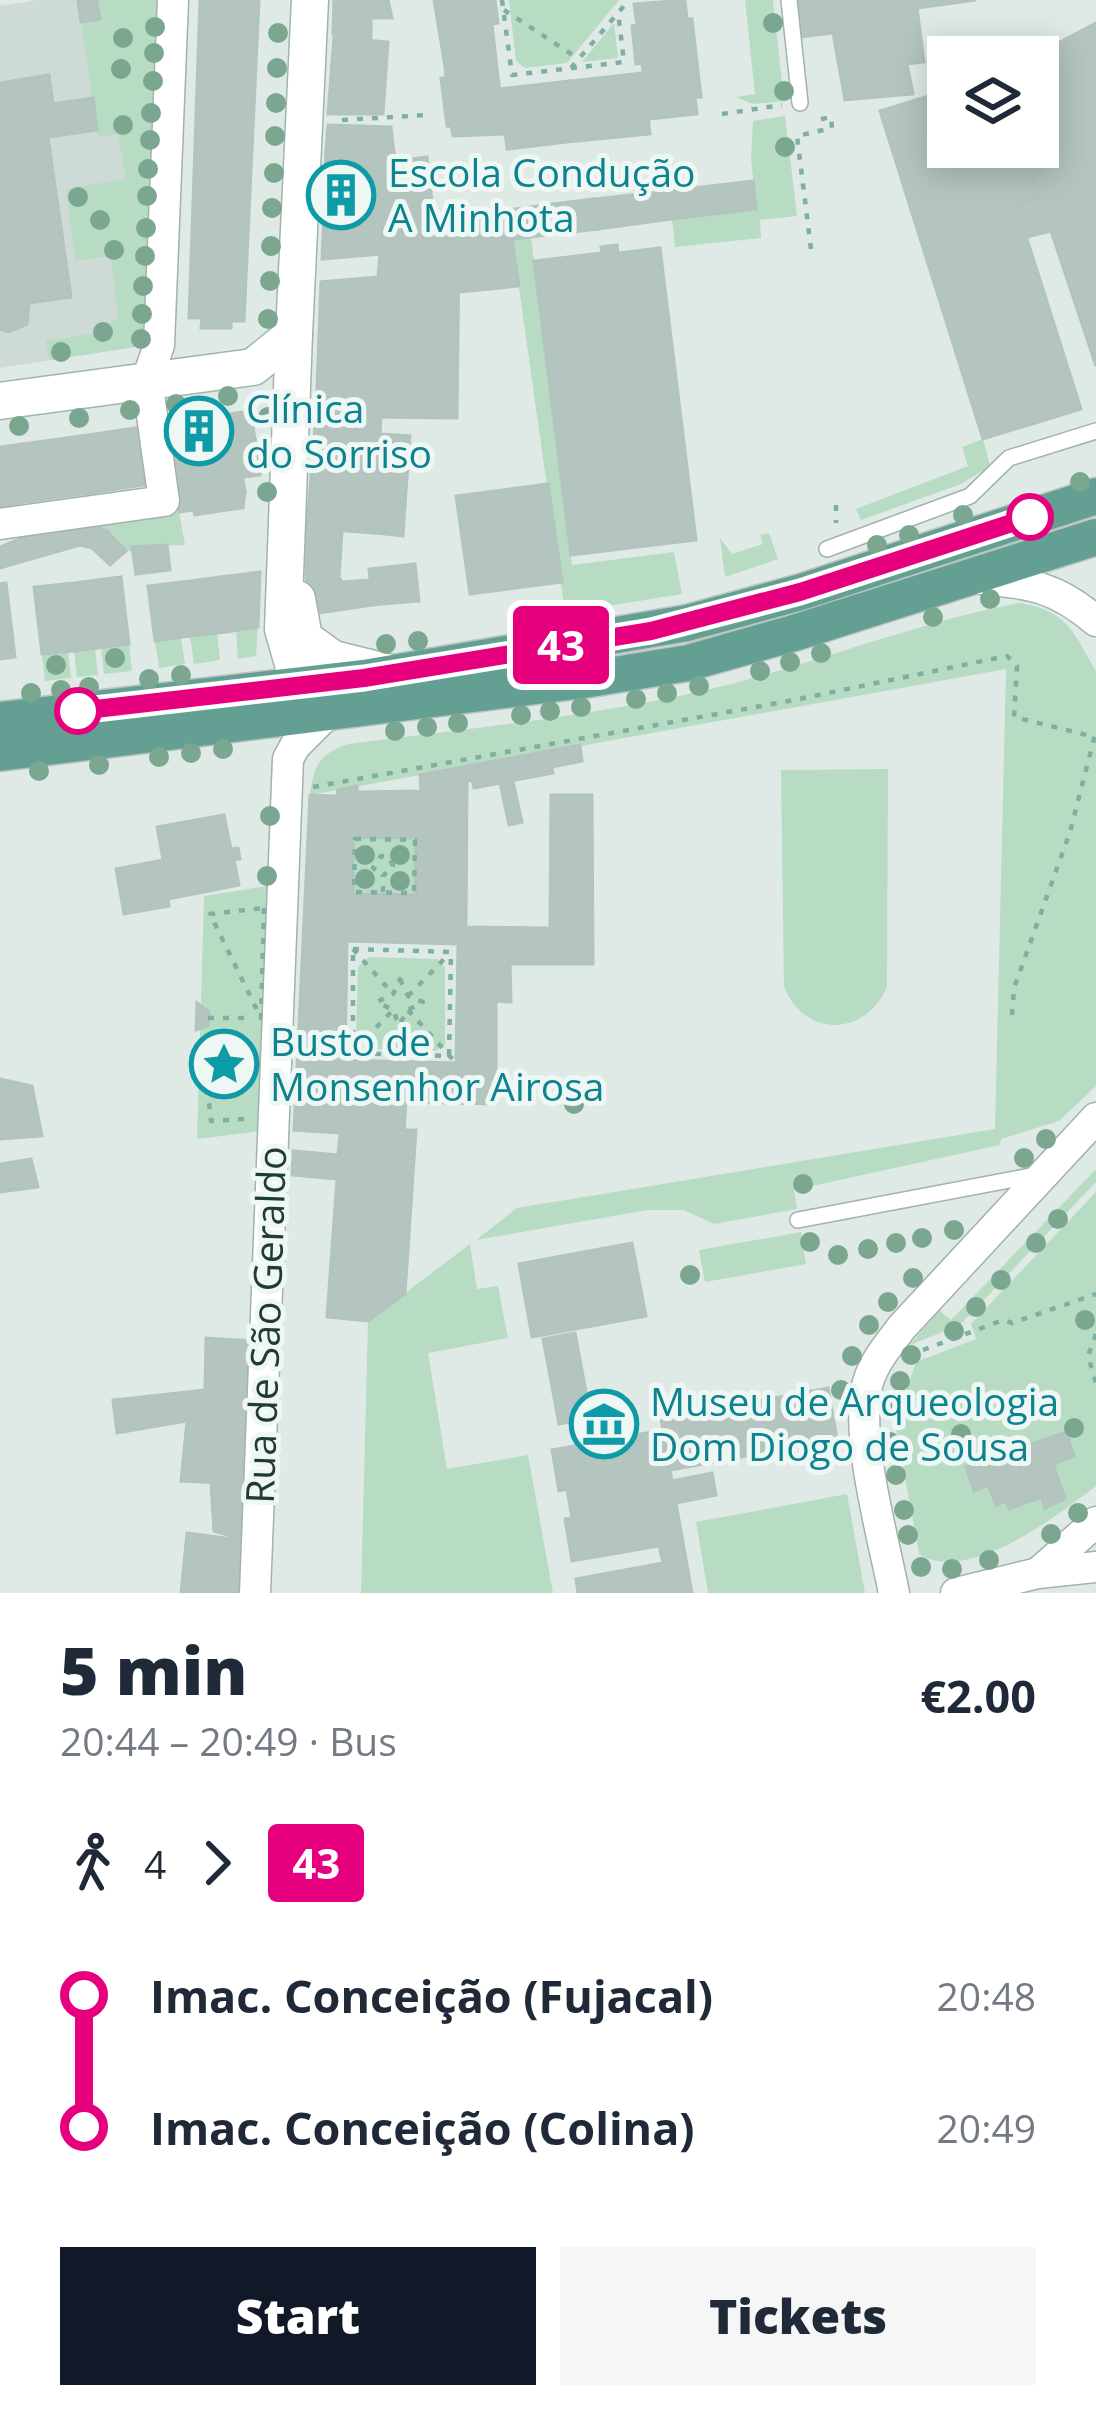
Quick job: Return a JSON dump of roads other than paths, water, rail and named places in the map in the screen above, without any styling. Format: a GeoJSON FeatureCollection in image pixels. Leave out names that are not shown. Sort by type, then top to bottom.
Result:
{"type":"FeatureCollection","features":[{"type":"Feature","properties":{"kind":"main road"},"geometry":{"type":"LineString","coordinates":[[310,0],[284,640],[298,685],[310,702],[328,712]]}},
{"type":"Feature","properties":{"kind":"main road"},"geometry":{"type":"LineString","coordinates":[[0,401],[254,367],[294,334]]}},
{"type":"Feature","properties":{"kind":"main road"},"geometry":{"type":"LineString","coordinates":[[254,367],[294,397]]}},
{"type":"Feature","properties":{"kind":"main road"},"geometry":{"type":"LineString","coordinates":[[0,720],[390,673],[687,623],[800,592],[1096,496]]}},
{"type":"Feature","properties":{"kind":"main road"},"geometry":{"type":"LineString","coordinates":[[0,753],[688,663],[1096,537]]}},
{"type":"Feature","properties":{"kind":"main road"},"geometry":{"type":"LineString","coordinates":[[287,543],[304,638],[333,659],[390,673]]}},
{"type":"Feature","properties":{"kind":"street"},"geometry":{"type":"LineString","coordinates":[[0,524],[164,501],[147,380],[159,345],[173,0]]}},
{"type":"Feature","properties":{"kind":"street"},"geometry":{"type":"LineString","coordinates":[[968,578],[1042,585],[1068,597],[1096,621]]}},
{"type":"Feature","properties":{"kind":"street","name":"Rua de São Geraldo"},"geometry":{"type":"LineString","coordinates":[[256,1593],[288,759],[328,712]]}},
{"type":"Feature","properties":{"kind":"street"},"geometry":{"type":"LineString","coordinates":[[893,1593],[864,1427],[866,1389],[876,1363],[1096,1118]]}},
{"type":"Feature","properties":{"kind":"street"},"geometry":{"type":"LineString","coordinates":[[1038,1573],[1096,1522]]}},
{"type":"Feature","properties":{"kind":"street"},"geometry":{"type":"LineString","coordinates":[[956,1593],[1038,1573],[1096,1567]]}},
{"type":"Feature","properties":{"kind":"lane"},"geometry":{"type":"LineString","coordinates":[[789,0],[794,103]]}},
{"type":"Feature","properties":{"kind":"lane"},"geometry":{"type":"LineString","coordinates":[[827,549],[970,496],[1009,458],[1096,431]]}},
{"type":"Feature","properties":{"kind":"lane"},"geometry":{"type":"LineString","coordinates":[[798,1220],[1045,1174]]}},
{"type":"Feature","properties":{"kind":"place","name":"Escola Condução A Minhota"},"geometry":{"type":"Point","coordinates":[341,195]}},
{"type":"Feature","properties":{"kind":"place","name":"Clínica do Sorriso"},"geometry":{"type":"Point","coordinates":[199,431]}},
{"type":"Feature","properties":{"kind":"place","name":"Busto de Monsenhor Airosa"},"geometry":{"type":"Point","coordinates":[224,1064]}},
{"type":"Feature","properties":{"kind":"place","name":"Museu de Arqueologia Dom Diogo de Sousa"},"geometry":{"type":"Point","coordinates":[604,1424]}}]}
